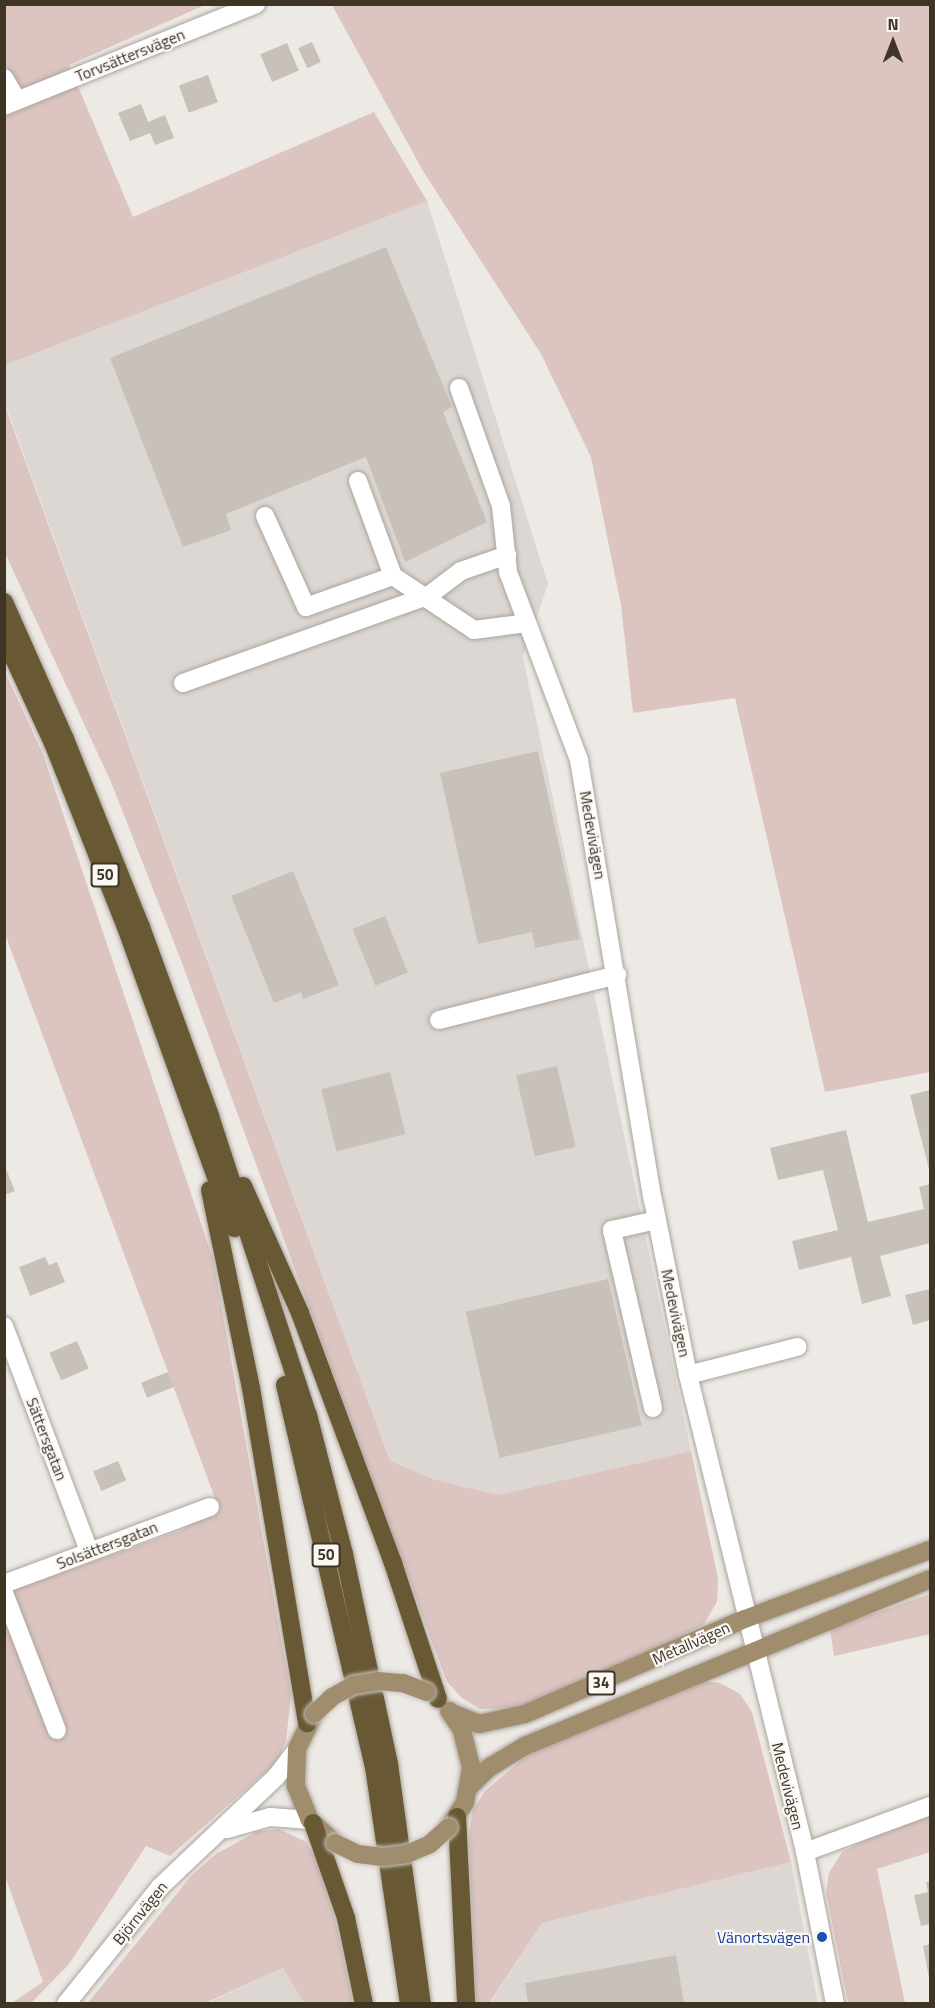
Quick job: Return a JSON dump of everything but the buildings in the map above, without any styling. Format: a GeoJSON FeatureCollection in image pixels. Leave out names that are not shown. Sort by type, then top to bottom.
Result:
{"type":"FeatureCollection","features":[{"type":"Feature","properties":{"kind":"highway","name":"50"},"geometry":{"type":"LineString","coordinates":[[4,602],[137,916],[203,1117],[296,1419],[374,1767],[409,2004]]}},
{"type":"Feature","properties":{"kind":"highway","name":"50"},"geometry":{"type":"LineString","coordinates":[[4,637],[53,743],[203,1117],[308,1415],[344,1554],[389,1764],[422,2004]]}},
{"type":"Feature","properties":{"kind":"highway"},"geometry":{"type":"LineString","coordinates":[[203,1117],[300,1313],[393,1563],[432,1696]]}},
{"type":"Feature","properties":{"kind":"highway"},"geometry":{"type":"LineString","coordinates":[[203,1117],[311,1718]]}},
{"type":"Feature","properties":{"kind":"highway"},"geometry":{"type":"LineString","coordinates":[[312,1821],[346,1918],[364,2004]]}},
{"type":"Feature","properties":{"kind":"highway"},"geometry":{"type":"LineString","coordinates":[[453,1822],[466,2004]]}},
{"type":"Feature","properties":{"kind":"main road","name":"Metallvägen"},"geometry":{"type":"LineString","coordinates":[[452,1713],[479,1724],[525,1714],[745,1619],[930,1550]]}},
{"type":"Feature","properties":{"kind":"main road","name":"Metallvägen"},"geometry":{"type":"LineString","coordinates":[[470,1787],[490,1767],[525,1746],[753,1649],[930,1579]]}},
{"type":"Feature","properties":{"kind":"main road","name":"34"},"geometry":{"type":"LineString","coordinates":[[370,1682],[403,1683],[432,1696],[452,1713],[469,1748],[470,1787],[453,1822],[430,1844],[399,1855],[358,1854],[335,1843],[312,1821],[296,1786],[297,1749],[311,1718],[332,1697],[370,1682]]}},
{"type":"Feature","properties":{"kind":"street","name":"Torvsättersvägen"},"geometry":{"type":"LineString","coordinates":[[11,103],[256,4]]}},
{"type":"Feature","properties":{"kind":"street"},"geometry":{"type":"LineString","coordinates":[[4,78],[11,103]]}},
{"type":"Feature","properties":{"kind":"street","name":"Medevivägen"},"geometry":{"type":"LineString","coordinates":[[459,388],[501,506],[508,572],[579,760],[657,1220],[688,1375],[745,1619],[805,1852],[835,2004]]}},
{"type":"Feature","properties":{"kind":"street"},"geometry":{"type":"LineString","coordinates":[[358,481],[393,576],[428,596],[474,630],[526,623]]}},
{"type":"Feature","properties":{"kind":"street"},"geometry":{"type":"LineString","coordinates":[[265,516],[306,607],[393,576]]}},
{"type":"Feature","properties":{"kind":"street"},"geometry":{"type":"LineString","coordinates":[[183,683],[428,596],[461,571],[507,555]]}},
{"type":"Feature","properties":{"kind":"street"},"geometry":{"type":"LineString","coordinates":[[439,1020],[617,975]]}},
{"type":"Feature","properties":{"kind":"street"},"geometry":{"type":"LineString","coordinates":[[653,1408],[612,1230],[657,1220]]}},
{"type":"Feature","properties":{"kind":"street","name":"Sättersgatan"},"geometry":{"type":"LineString","coordinates":[[4,1326],[89,1551]]}},
{"type":"Feature","properties":{"kind":"street"},"geometry":{"type":"LineString","coordinates":[[688,1375],[797,1347]]}},
{"type":"Feature","properties":{"kind":"street","name":"Solsättersgatan"},"geometry":{"type":"LineString","coordinates":[[4,1584],[210,1507]]}},
{"type":"Feature","properties":{"kind":"street"},"geometry":{"type":"LineString","coordinates":[[4,1593],[57,1730]]}},
{"type":"Feature","properties":{"kind":"street","name":"Björnvägen"},"geometry":{"type":"LineString","coordinates":[[66,2004],[160,1887],[223,1831],[276,1777],[297,1749]]}},
{"type":"Feature","properties":{"kind":"street"},"geometry":{"type":"LineString","coordinates":[[805,1852],[930,1806]]}},
{"type":"Feature","properties":{"kind":"street","name":"Björnvägen"},"geometry":{"type":"LineString","coordinates":[[223,1831],[270,1817],[312,1821]]}},
{"type":"Feature","properties":{"kind":"shaded area"},"geometry":{"type":"Polygon","coordinates":[[[5,5],[205,5],[69,65],[133,217],[374,112],[427,201],[5,365],[5,95],[19,89],[5,64],[5,5]]]}},
{"type":"Feature","properties":{"kind":"shaded area"},"geometry":{"type":"Polygon","coordinates":[[[332,5],[930,5],[930,1072],[825,1092],[735,698],[633,713],[621,605],[591,457],[541,354],[423,171],[332,5]]]}},
{"type":"Feature","properties":{"kind":"shaded area"},"geometry":{"type":"Polygon","coordinates":[[[427,201],[548,584],[523,657],[691,1451],[498,1495],[436,1480],[390,1461],[5,403],[5,365],[427,201]]]}},
{"type":"Feature","properties":{"kind":"shaded area"},"geometry":{"type":"Polygon","coordinates":[[[4,403],[390,1461],[436,1480],[498,1495],[691,1451],[718,1578],[717,1602],[704,1624],[637,1658],[517,1708],[480,1709],[462,1698],[447,1682],[182,963],[111,782],[5,553],[4,403]]]}},
{"type":"Feature","properties":{"kind":"shaded area"},"geometry":{"type":"Polygon","coordinates":[[[5,672],[43,754],[213,1259],[291,1695],[286,1741],[277,1762],[170,1856],[146,1846],[69,1964],[31,2003],[12,2003],[43,1982],[5,1876],[5,1593],[179,1531],[219,1509],[5,934],[5,672]]]}},
{"type":"Feature","properties":{"kind":"shaded area"},"geometry":{"type":"Polygon","coordinates":[[[930,1594],[930,1634],[834,1656],[830,1629],[930,1594]]]}},
{"type":"Feature","properties":{"kind":"shaded area"},"geometry":{"type":"Polygon","coordinates":[[[703,1681],[720,1683],[740,1694],[752,1712],[791,1862],[542,1923],[489,2003],[476,2003],[469,1837],[472,1812],[485,1791],[524,1758],[561,1739],[703,1681]]]}},
{"type":"Feature","properties":{"kind":"shaded area"},"geometry":{"type":"Polygon","coordinates":[[[930,1807],[930,1852],[877,1869],[905,2003],[848,2003],[826,1892],[829,1873],[842,1852],[930,1807]]]}},
{"type":"Feature","properties":{"kind":"shaded area"},"geometry":{"type":"Polygon","coordinates":[[[279,1829],[306,1842],[315,1857],[336,1923],[353,2003],[304,2003],[283,1968],[205,2003],[87,2004],[191,1876],[216,1854],[258,1831],[279,1829]]]}},
{"type":"Feature","properties":{"kind":"shaded area"},"geometry":{"type":"Polygon","coordinates":[[[791,1862],[818,2003],[489,2004],[542,1923],[791,1862]]]}},
{"type":"Feature","properties":{"kind":"shaded area"},"geometry":{"type":"Polygon","coordinates":[[[283,1968],[304,2003],[205,2004],[283,1968]]]}},
{"type":"Feature","properties":{"kind":"place","name":"Vänortsvägen"},"geometry":{"type":"Point","coordinates":[822,1937]}}]}
